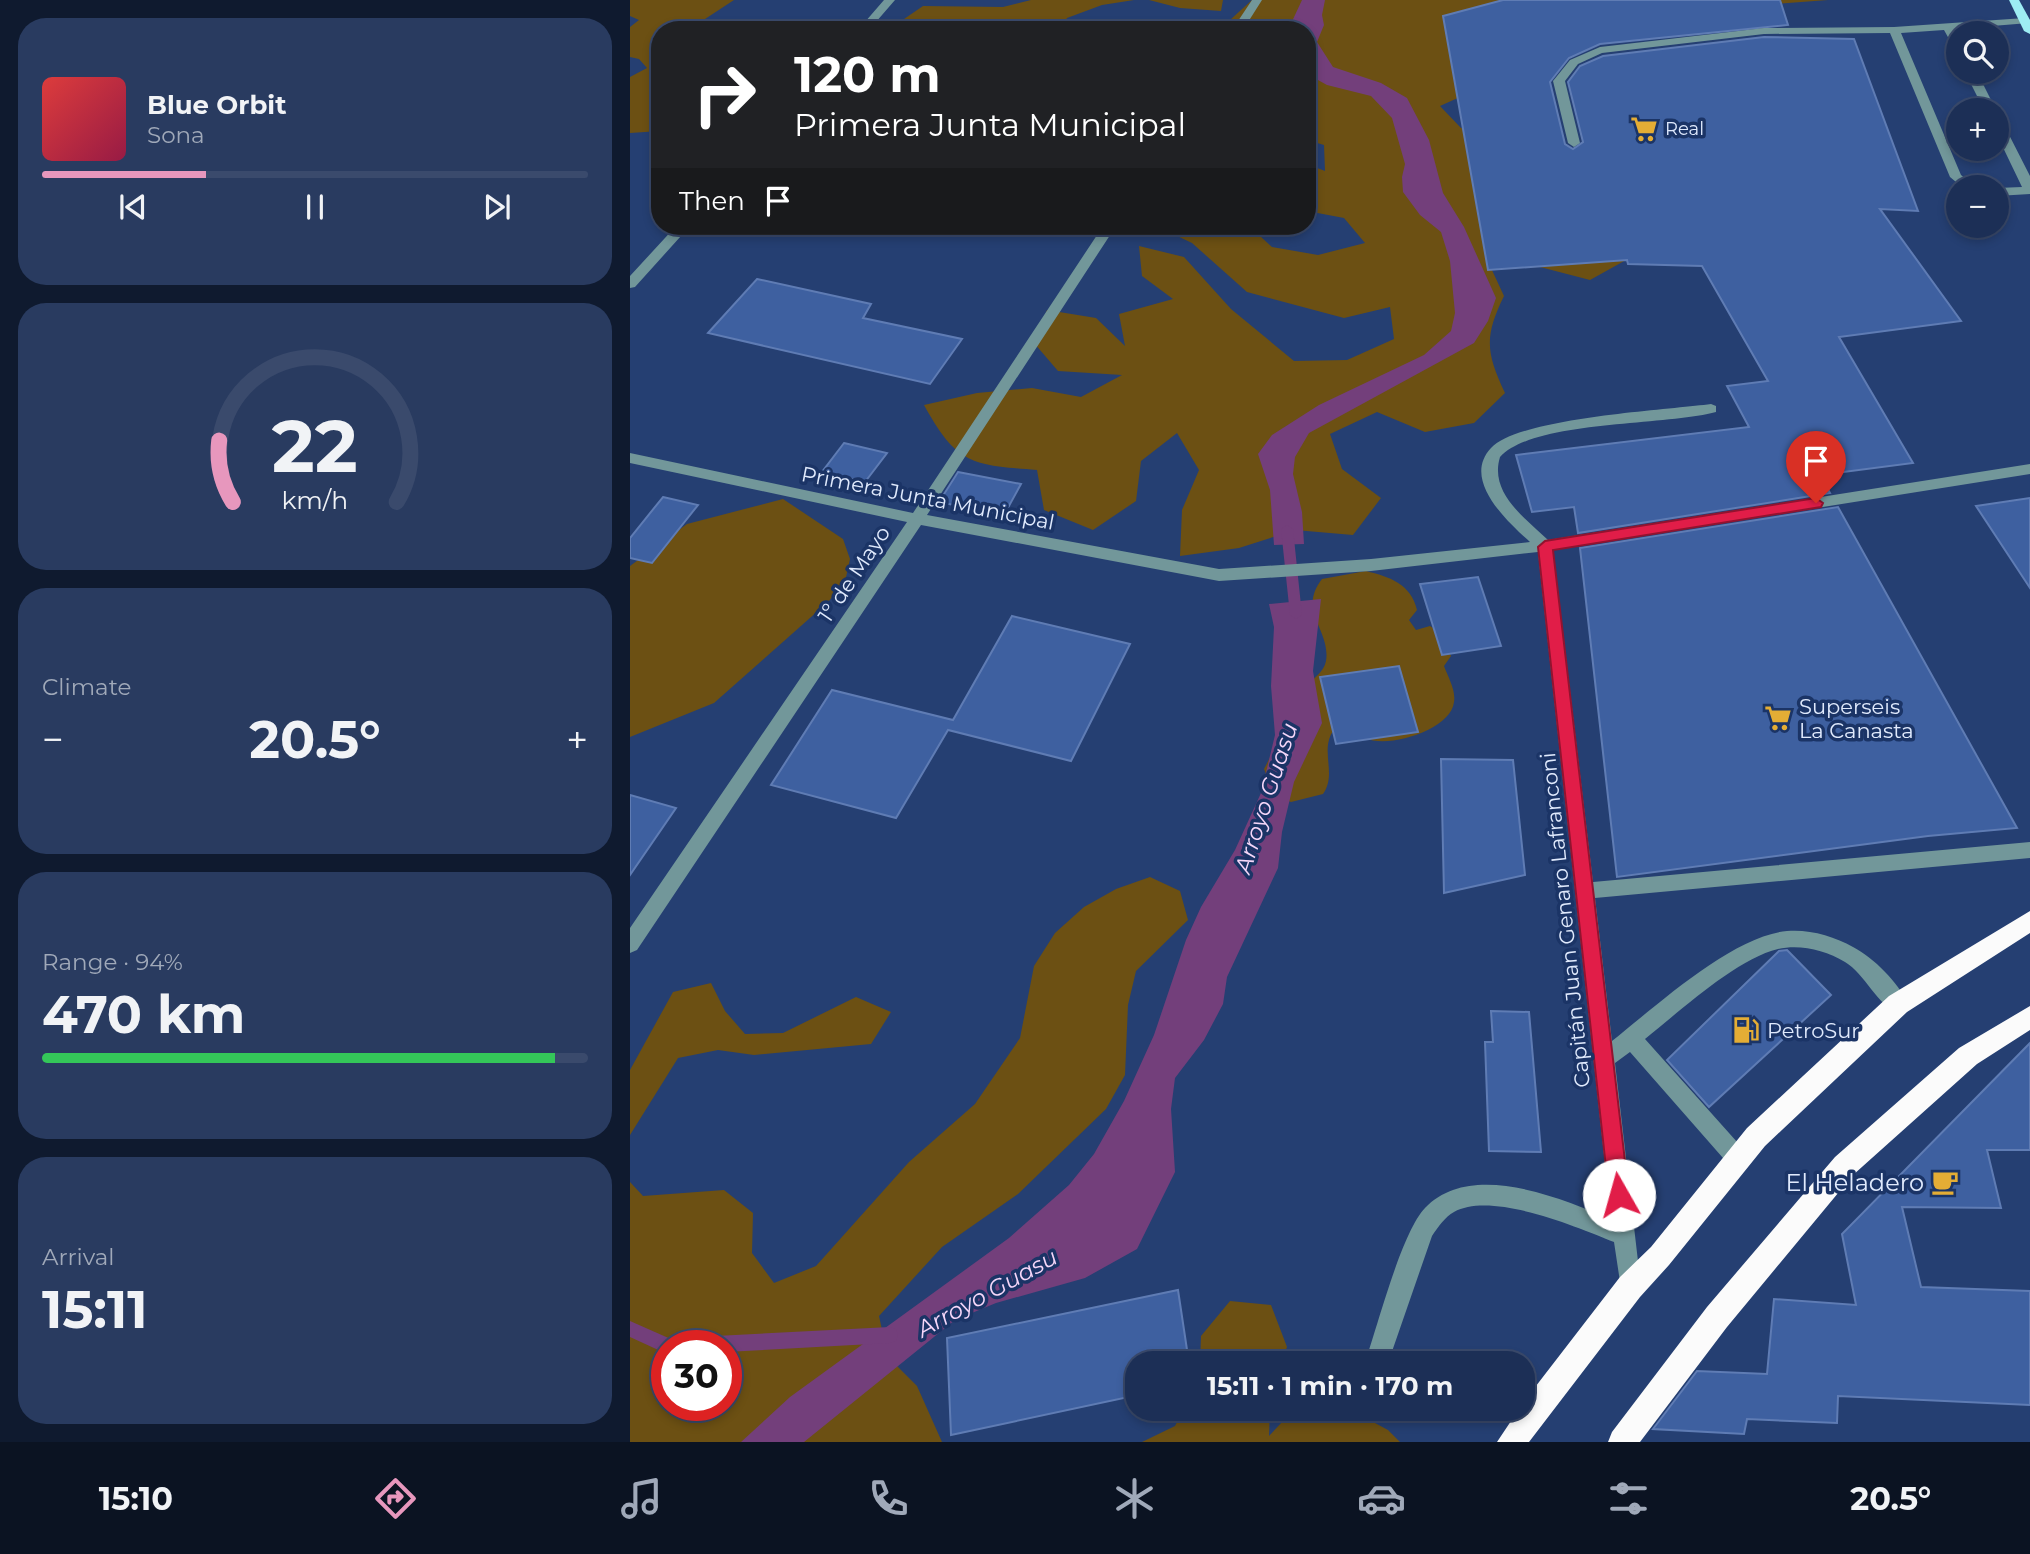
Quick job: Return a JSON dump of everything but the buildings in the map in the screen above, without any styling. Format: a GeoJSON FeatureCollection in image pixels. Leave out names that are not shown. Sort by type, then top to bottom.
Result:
{"type":"FeatureCollection","features":[{"type":"Feature","properties":{"kind":"highway"},"geometry":{"type":"LineString","coordinates":[[1511,1442],[1630,1287],[1660,1256],[1756,1137],[1898,1004],[2030,922]]}},
{"type":"Feature","properties":{"kind":"highway"},"geometry":{"type":"LineString","coordinates":[[1622,1442],[1717,1317],[1844,1166],[1968,1056],[2030,1017]]}},
{"type":"Feature","properties":{"kind":"main road"},"geometry":{"type":"LineString","coordinates":[[2014,0],[2027,26]]}},
{"type":"Feature","properties":{"kind":"street"},"geometry":{"type":"LineString","coordinates":[[871,21],[890,0]]}},
{"type":"Feature","properties":{"kind":"street"},"geometry":{"type":"LineString","coordinates":[[1243,21],[1257,0]]}},
{"type":"Feature","properties":{"kind":"street"},"geometry":{"type":"LineString","coordinates":[[1574,143],[1559,81],[1574,62],[1600,50],[1764,31],[1894,30],[1946,26]]}},
{"type":"Feature","properties":{"kind":"street"},"geometry":{"type":"LineString","coordinates":[[2009,26],[2027,26]]}},
{"type":"Feature","properties":{"kind":"street"},"geometry":{"type":"LineString","coordinates":[[1894,30],[1955,175]]}},
{"type":"Feature","properties":{"kind":"street"},"geometry":{"type":"LineString","coordinates":[[2009,147],[2030,190],[2009,191]]}},
{"type":"Feature","properties":{"kind":"street"},"geometry":{"type":"LineString","coordinates":[[630,284],[675,235]]}},
{"type":"Feature","properties":{"kind":"street","name":"1º de Mayo"},"geometry":{"type":"LineString","coordinates":[[630,944],[917,519],[1103,235]]}},
{"type":"Feature","properties":{"kind":"street"},"geometry":{"type":"LineString","coordinates":[[1711,409],[1528,435],[1496,450],[1490,461],[1489,477],[1512,515],[1545,547],[2030,469]]}},
{"type":"Feature","properties":{"kind":"street","name":"Primera Junta Municipal"},"geometry":{"type":"LineString","coordinates":[[630,458],[917,519],[1219,575],[1371,565],[1545,547]]}},
{"type":"Feature","properties":{"kind":"street","name":"Capitán Juan Genaro Lafranconi"},"geometry":{"type":"LineString","coordinates":[[1545,547],[1630,1287]]}},
{"type":"Feature","properties":{"kind":"street"},"geometry":{"type":"LineString","coordinates":[[1585,891],[2030,850]]}},
{"type":"Feature","properties":{"kind":"street"},"geometry":{"type":"LineString","coordinates":[[1603,1060],[1733,962],[1775,941],[1803,939],[1828,944],[1862,963],[1898,1004]]}},
{"type":"Feature","properties":{"kind":"street"},"geometry":{"type":"LineString","coordinates":[[1632,1039],[1738,1159]]}},
{"type":"Feature","properties":{"kind":"street"},"geometry":{"type":"LineString","coordinates":[[1381,1351],[1420,1238],[1432,1216],[1446,1204],[1469,1195],[1496,1194],[1582,1218],[1622,1234]]}},
{"type":"Feature","properties":{"kind":"shaded area"},"geometry":{"type":"Polygon","coordinates":[[[630,0],[734,0],[702,21],[651,21],[651,132],[630,133],[630,77],[647,68],[639,59],[630,57],[630,27],[639,20],[630,16],[630,0]]]}},
{"type":"Feature","properties":{"kind":"shaded area"},"geometry":{"type":"Polygon","coordinates":[[[1031,0],[1134,0],[1102,5],[1067,18],[1066,21],[901,21],[923,6],[1003,7],[1031,0]]]}},
{"type":"Feature","properties":{"kind":"shaded area"},"geometry":{"type":"Polygon","coordinates":[[[1149,0],[1223,0],[1221,11],[1180,8],[1149,0]]]}},
{"type":"Feature","properties":{"kind":"shaded area"},"geometry":{"type":"Polygon","coordinates":[[[1252,0],[1828,0],[1644,14],[1440,106],[1461,128],[1505,131],[1619,231],[1626,260],[1590,280],[1540,267],[1491,268],[1504,296],[1493,323],[1490,344],[1494,366],[1505,393],[1474,423],[1425,432],[1377,412],[1330,434],[1342,469],[1381,498],[1353,535],[1295,530],[1239,548],[1180,556],[1182,510],[1199,470],[1177,433],[1141,461],[1136,501],[1093,530],[1044,510],[1037,470],[981,463],[957,451],[946,440],[924,405],[977,393],[1032,388],[1081,397],[1122,375],[1058,371],[1034,343],[1047,310],[1096,318],[1125,346],[1119,314],[1173,299],[1142,276],[1139,246],[1184,257],[1231,309],[1294,361],[1347,360],[1394,339],[1390,307],[1344,318],[1247,292],[1192,243],[1175,235],[1259,235],[1272,247],[1318,255],[1365,243],[1344,218],[1316,213],[1316,168],[1325,171],[1324,145],[1316,143],[1316,21],[1229,21],[1252,0]]]}},
{"type":"Feature","properties":{"kind":"shaded area"},"geometry":{"type":"Polygon","coordinates":[[[783,499],[843,539],[850,559],[845,582],[828,602],[714,703],[630,737],[630,566],[687,524],[783,499]]]}},
{"type":"Feature","properties":{"kind":"shaded area"},"geometry":{"type":"Polygon","coordinates":[[[1366,571],[1391,579],[1405,588],[1417,610],[1409,620],[1416,630],[1430,626],[1442,634],[1451,656],[1444,666],[1453,688],[1454,702],[1450,712],[1431,729],[1402,739],[1375,741],[1365,738],[1344,720],[1330,738],[1329,776],[1323,794],[1291,802],[1275,796],[1264,769],[1295,705],[1326,661],[1324,640],[1314,611],[1315,590],[1322,579],[1366,571]]]}},
{"type":"Feature","properties":{"kind":"shaded area"},"geometry":{"type":"Polygon","coordinates":[[[1150,877],[1180,891],[1188,920],[1136,971],[1128,1005],[1125,1075],[1106,1109],[1018,1194],[942,1247],[879,1316],[888,1357],[917,1386],[942,1442],[630,1442],[630,1182],[643,1196],[724,1190],[753,1213],[752,1253],[774,1283],[816,1266],[909,1162],[975,1104],[1020,1038],[1034,966],[1055,933],[1084,907],[1116,889],[1150,877]]]}},
{"type":"Feature","properties":{"kind":"shaded area"},"geometry":{"type":"Polygon","coordinates":[[[711,983],[725,1011],[745,1034],[783,1033],[856,997],[891,1012],[871,1044],[754,1055],[718,1050],[678,1058],[630,1135],[630,1070],[673,992],[711,983]]]}},
{"type":"Feature","properties":{"kind":"shaded area"},"geometry":{"type":"Polygon","coordinates":[[[1230,1301],[1271,1305],[1287,1347],[1286,1351],[1200,1351],[1201,1336],[1230,1301]]]}},
{"type":"Feature","properties":{"kind":"shaded area"},"geometry":{"type":"Polygon","coordinates":[[[1178,1421],[1270,1421],[1269,1436],[1283,1421],[1371,1421],[1388,1430],[1400,1442],[1142,1442],[1175,1426],[1178,1421]]]}},
{"type":"Feature","properties":{"kind":"water"},"geometry":{"type":"Polygon","coordinates":[[[1302,0],[1325,0],[1322,15],[1324,25],[1317,42],[1333,67],[1381,83],[1407,98],[1429,140],[1443,193],[1464,227],[1496,298],[1488,321],[1474,343],[1309,433],[1295,457],[1293,474],[1302,512],[1304,544],[1274,545],[1270,490],[1258,454],[1272,435],[1319,405],[1424,355],[1451,331],[1455,313],[1450,261],[1441,232],[1420,215],[1403,192],[1405,164],[1392,118],[1371,96],[1327,85],[1316,79],[1316,21],[1292,21],[1302,0]]]}},
{"type":"Feature","properties":{"kind":"water"},"geometry":{"type":"Polygon","coordinates":[[[1321,599],[1313,671],[1322,723],[1294,782],[1282,832],[1278,868],[1227,977],[1223,1004],[1204,1040],[1175,1078],[1171,1109],[1175,1172],[1137,1249],[1085,1278],[996,1303],[955,1320],[804,1442],[741,1442],[790,1397],[1009,1238],[1069,1185],[1094,1154],[1124,1101],[1154,1035],[1186,940],[1201,907],[1235,850],[1261,793],[1275,735],[1271,686],[1274,627],[1269,604],[1321,599]]]}},
{"type":"Feature","properties":{"kind":"waterway","name":"Arroyo Guasu"},"geometry":{"type":"LineString","coordinates":[[1287,529],[1296,615]]}},
{"type":"Feature","properties":{"kind":"waterway"},"geometry":{"type":"LineString","coordinates":[[630,1329],[651,1338]]}},
{"type":"Feature","properties":{"kind":"waterway"},"geometry":{"type":"LineString","coordinates":[[742,1343],[890,1335]]}},
{"type":"Feature","properties":{"kind":"place","name":"Real"},"geometry":{"type":"Point","coordinates":[1644,129]}},
{"type":"Feature","properties":{"kind":"place","name":"Superseis La Canasta"},"geometry":{"type":"Point","coordinates":[1778,718]}},
{"type":"Feature","properties":{"kind":"place","name":"PetroSur"},"geometry":{"type":"Point","coordinates":[1746,1030]}},
{"type":"Feature","properties":{"kind":"place","name":"El Heladero"},"geometry":{"type":"Point","coordinates":[1945,1182]}},
{"type":"Feature","properties":{"kind":"route"},"geometry":{"type":"LineString","coordinates":[[1619,1195],[1545,547],[1816,503]]}}]}
